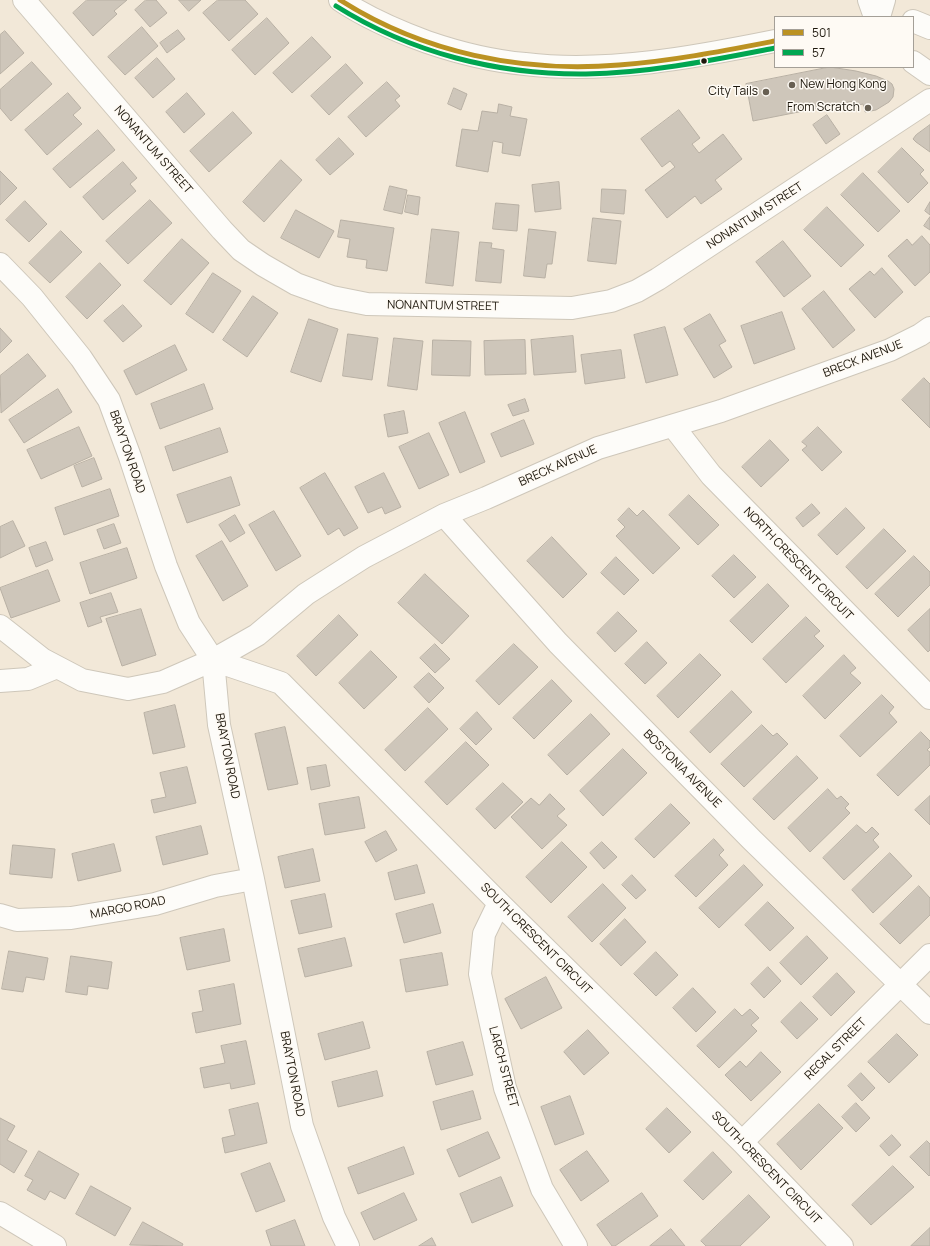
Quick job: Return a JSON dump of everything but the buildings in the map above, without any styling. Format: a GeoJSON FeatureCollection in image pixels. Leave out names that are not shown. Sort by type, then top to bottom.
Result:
{"type":"FeatureCollection","features":[{"type":"Feature","properties":{"kind":"street","name":"NONANTUM STREET"},"geometry":{"type":"LineString","coordinates":[[24,0],[222,230],[241,250],[296,284],[332,297],[367,304],[572,308],[611,301],[637,291],[658,279],[930,100]]}},
{"type":"Feature","properties":{"kind":"street"},"geometry":{"type":"LineString","coordinates":[[340,0],[362,14],[410,36],[457,51],[526,65],[577,66],[638,64],[728,51],[774,42]]}},
{"type":"Feature","properties":{"kind":"street"},"geometry":{"type":"LineString","coordinates":[[869,0],[875,16]]}},
{"type":"Feature","properties":{"kind":"street"},"geometry":{"type":"LineString","coordinates":[[879,16],[884,0]]}},
{"type":"Feature","properties":{"kind":"street"},"geometry":{"type":"LineString","coordinates":[[914,21],[930,28]]}},
{"type":"Feature","properties":{"kind":"street"},"geometry":{"type":"LineString","coordinates":[[914,63],[930,74]]}},
{"type":"Feature","properties":{"kind":"street","name":"BRAYTON ROAD"},"geometry":{"type":"LineString","coordinates":[[0,264],[32,297],[81,358],[109,400],[130,457],[166,566],[189,623],[213,660],[219,724],[253,879],[302,1126],[334,1217],[348,1246]]}},
{"type":"Feature","properties":{"kind":"street","name":"BRECK AVENUE"},"geometry":{"type":"LineString","coordinates":[[0,626],[42,659],[82,680],[128,689],[163,682],[213,660],[257,635],[312,590],[364,557],[444,515],[598,448],[721,412],[890,350],[920,335],[930,328]]}},
{"type":"Feature","properties":{"kind":"street","name":"NORTH CRESCENT CIRCUIT"},"geometry":{"type":"LineString","coordinates":[[673,426],[711,475],[930,698]]}},
{"type":"Feature","properties":{"kind":"street","name":"BOSTONIA AVENUE"},"geometry":{"type":"LineString","coordinates":[[444,515],[558,643],[752,840],[902,984],[930,1013]]}},
{"type":"Feature","properties":{"kind":"street","name":"SOUTH CRESCENT CIRCUIT"},"geometry":{"type":"LineString","coordinates":[[213,660],[281,682],[499,903],[742,1142],[842,1246]]}},
{"type":"Feature","properties":{"kind":"street"},"geometry":{"type":"LineString","coordinates":[[0,681],[28,679],[57,667]]}},
{"type":"Feature","properties":{"kind":"street","name":"MARGO ROAD"},"geometry":{"type":"LineString","coordinates":[[0,916],[17,920],[71,918],[155,904],[214,886],[253,879]]}},
{"type":"Feature","properties":{"kind":"street","name":"LARCH STREET"},"geometry":{"type":"LineString","coordinates":[[499,903],[484,934],[480,974],[505,1088],[542,1189],[576,1246]]}},
{"type":"Feature","properties":{"kind":"street","name":"REGAL STREET"},"geometry":{"type":"LineString","coordinates":[[742,1142],[930,955]]}},
{"type":"Feature","properties":{"kind":"street"},"geometry":{"type":"LineString","coordinates":[[0,1213],[44,1244]]}},
{"type":"Feature","properties":{"kind":"transit line","name":"501"},"geometry":{"type":"LineString","coordinates":[[340,0],[405,34],[439,46],[510,62],[546,66],[583,67],[658,61],[774,41]]}},
{"type":"Feature","properties":{"kind":"transit line","name":"57"},"geometry":{"type":"LineString","coordinates":[[336,6],[394,37],[425,48],[456,58],[520,70],[586,74],[634,71],[681,65],[774,48]]}},
{"type":"Feature","properties":{"kind":"place","name":"New Hong Kong"},"geometry":{"type":"Point","coordinates":[792,85]}},
{"type":"Feature","properties":{"kind":"place","name":"City Tails"},"geometry":{"type":"Point","coordinates":[766,92]}},
{"type":"Feature","properties":{"kind":"place","name":"From Scratch"},"geometry":{"type":"Point","coordinates":[868,108]}}]}
